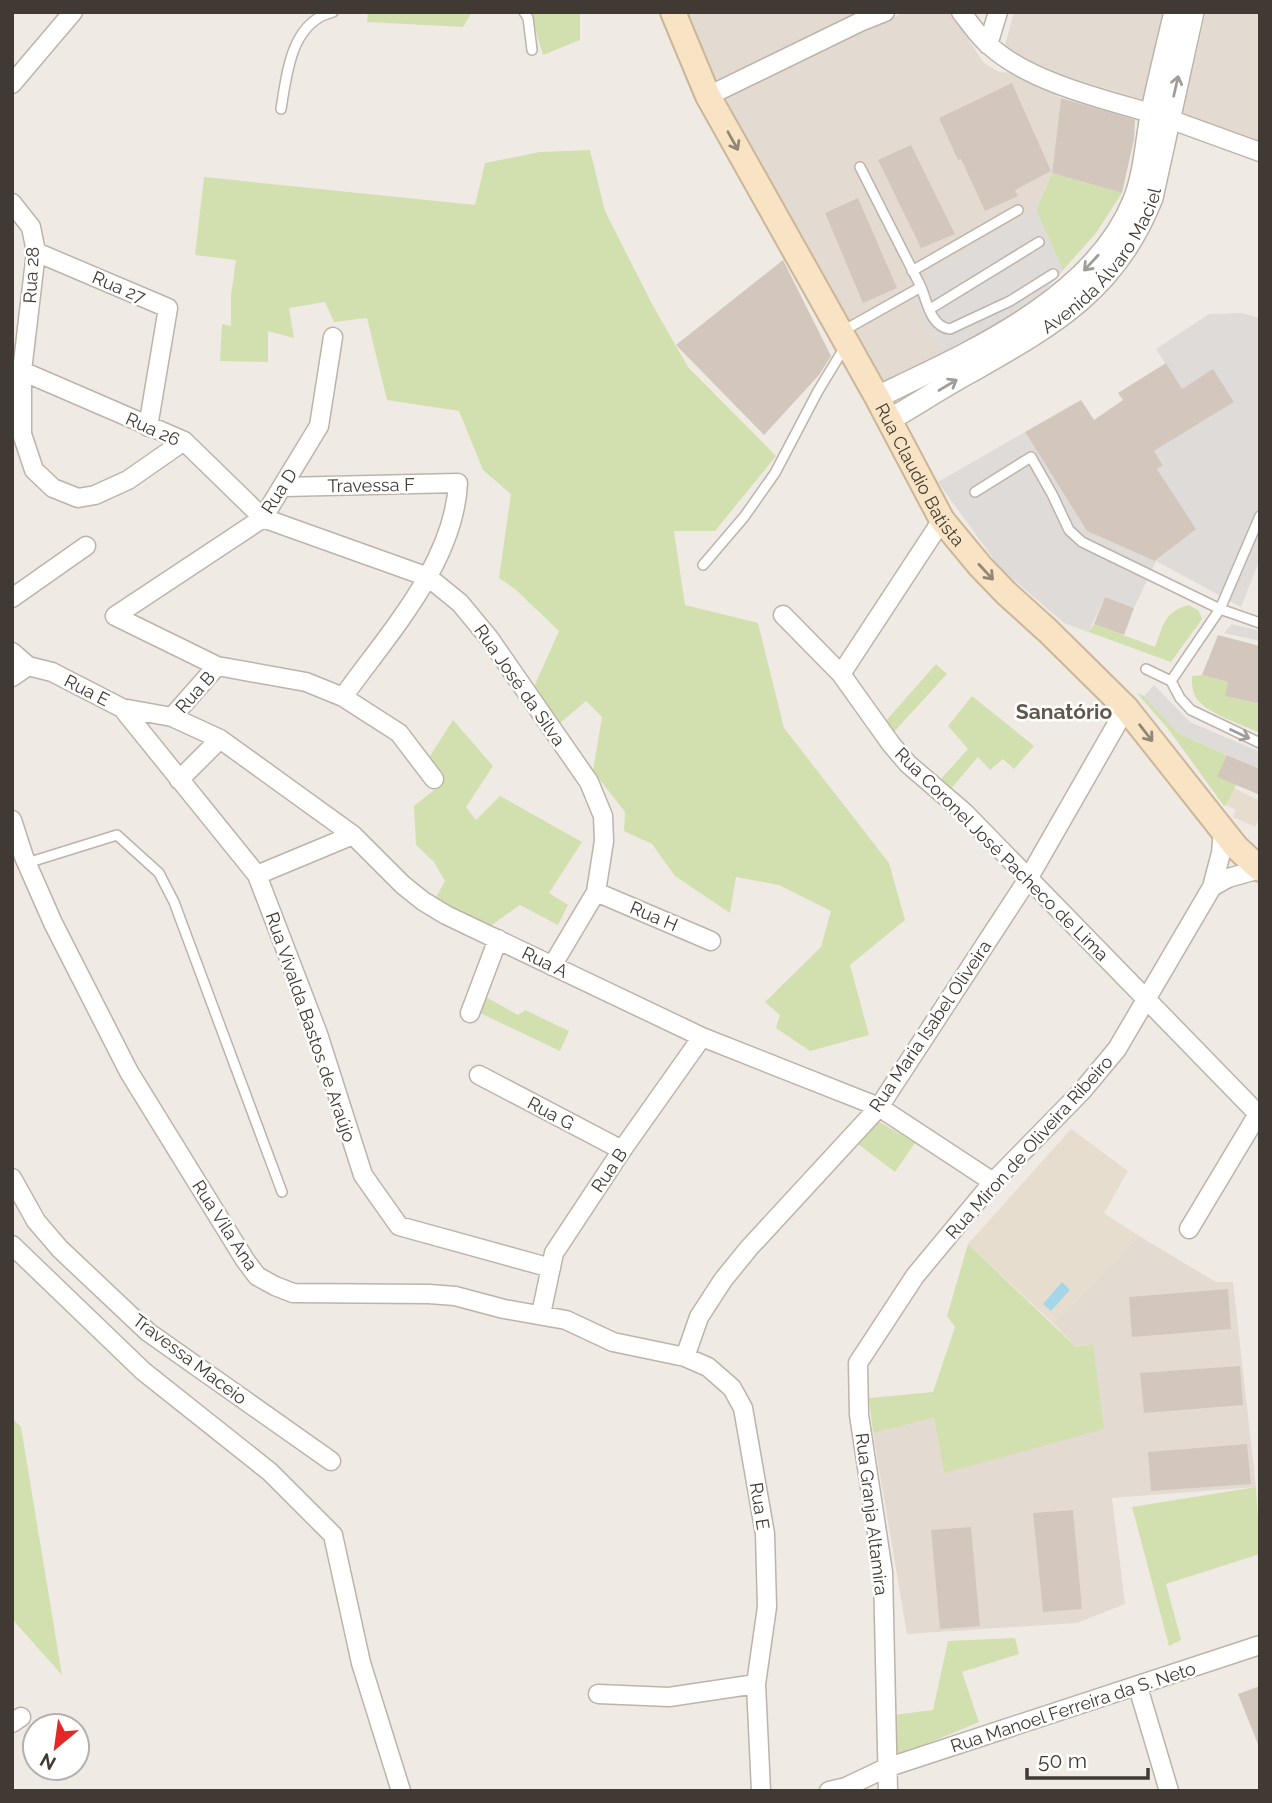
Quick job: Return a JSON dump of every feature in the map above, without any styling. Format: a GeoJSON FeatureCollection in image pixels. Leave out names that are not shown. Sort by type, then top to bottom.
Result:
{"type":"FeatureCollection","features":[{"type":"Feature","properties":{"kind":"main road","name":"Rua Claudio Batista"},"geometry":{"type":"LineString","coordinates":[[673,12],[708,96],[877,397],[942,520],[1006,593],[1126,708],[1236,847],[1260,869]]}},
{"type":"Feature","properties":{"kind":"street"},"geometry":{"type":"LineString","coordinates":[[12,84],[73,12]]}},
{"type":"Feature","properties":{"kind":"street"},"geometry":{"type":"LineString","coordinates":[[708,96],[858,17],[886,12]]}},
{"type":"Feature","properties":{"kind":"street"},"geometry":{"type":"LineString","coordinates":[[961,12],[988,45],[1009,61],[1027,70],[1099,98],[1160,116],[1260,152]]}},
{"type":"Feature","properties":{"kind":"street"},"geometry":{"type":"LineString","coordinates":[[988,45],[998,12]]}},
{"type":"Feature","properties":{"kind":"street","name":"Avenida Álvaro Maciel"},"geometry":{"type":"LineString","coordinates":[[889,420],[1035,336],[1077,304],[1118,260],[1142,224],[1152,198],[1153,155],[1175,12]]}},
{"type":"Feature","properties":{"kind":"street","name":"Avenida Álvaro Maciel"},"geometry":{"type":"LineString","coordinates":[[1160,116],[1193,12]]}},
{"type":"Feature","properties":{"kind":"street","name":"Avenida Álvaro Maciel"},"geometry":{"type":"LineString","coordinates":[[877,397],[998,336],[1057,296],[1111,241],[1133,201],[1153,155]]}},
{"type":"Feature","properties":{"kind":"street","name":"Rua 28"},"geometry":{"type":"LineString","coordinates":[[12,203],[31,227],[36,252],[22,371],[22,434],[34,470],[53,488],[78,498],[103,493],[128,480],[184,441]]}},
{"type":"Feature","properties":{"kind":"street","name":"Rua 27"},"geometry":{"type":"LineString","coordinates":[[36,252],[168,308],[148,427]]}},
{"type":"Feature","properties":{"kind":"street","name":"Rua D"},"geometry":{"type":"LineString","coordinates":[[217,666],[115,616],[263,518],[319,426],[332,337]]}},
{"type":"Feature","properties":{"kind":"street","name":"Rua 26"},"geometry":{"type":"LineString","coordinates":[[22,371],[184,441],[263,518]]}},
{"type":"Feature","properties":{"kind":"street","name":"Travessa F"},"geometry":{"type":"LineString","coordinates":[[284,487],[458,483],[457,503],[450,531],[428,577]]}},
{"type":"Feature","properties":{"kind":"street","name":"Rua José da Silva"},"geometry":{"type":"LineString","coordinates":[[263,518],[428,577],[460,603],[481,628],[589,782],[603,816],[604,831],[596,892],[552,965]]}},
{"type":"Feature","properties":{"kind":"street"},"geometry":{"type":"LineString","coordinates":[[841,674],[942,520]]}},
{"type":"Feature","properties":{"kind":"street"},"geometry":{"type":"LineString","coordinates":[[12,598],[86,546]]}},
{"type":"Feature","properties":{"kind":"street"},"geometry":{"type":"LineString","coordinates":[[343,697],[428,577]]}},
{"type":"Feature","properties":{"kind":"street","name":"Rua Coronel José Pacheco de Lima"},"geometry":{"type":"LineString","coordinates":[[783,615],[841,674],[898,754],[965,813],[1259,1115]]}},
{"type":"Feature","properties":{"kind":"street"},"geometry":{"type":"LineString","coordinates":[[12,652],[28,666],[12,677]]}},
{"type":"Feature","properties":{"kind":"street","name":"Rua E"},"geometry":{"type":"LineString","coordinates":[[28,666],[52,673],[122,708]]}},
{"type":"Feature","properties":{"kind":"street"},"geometry":{"type":"LineString","coordinates":[[217,666],[306,682],[343,697],[399,733],[434,779]]}},
{"type":"Feature","properties":{"kind":"street","name":"Rua B"},"geometry":{"type":"LineString","coordinates":[[172,717],[217,666]]}},
{"type":"Feature","properties":{"kind":"street","name":"Rua A"},"geometry":{"type":"LineString","coordinates":[[122,708],[172,717],[219,739],[353,835],[423,901],[702,1037],[879,1107],[993,1182]]}},
{"type":"Feature","properties":{"kind":"street","name":"Rua Vivalda Bastos de Araújo"},"geometry":{"type":"LineString","coordinates":[[122,708],[257,875],[305,999],[363,1175],[399,1226],[551,1268]]}},
{"type":"Feature","properties":{"kind":"street","name":"Rua Maria Isabel Oliveira"},"geometry":{"type":"LineString","coordinates":[[685,1357],[699,1317],[723,1280],[749,1248],[879,1107],[1028,879],[1126,708]]}},
{"type":"Feature","properties":{"kind":"street"},"geometry":{"type":"LineString","coordinates":[[180,780],[219,739]]}},
{"type":"Feature","properties":{"kind":"street","name":"Rua Vila Ana"},"geometry":{"type":"LineString","coordinates":[[12,820],[52,923],[129,1072],[257,1276],[275,1286],[300,1294],[455,1296],[504,1309],[541,1314],[576,1324],[613,1342],[685,1357]]}},
{"type":"Feature","properties":{"kind":"street","name":"Rua Miron de Oliveira Ribeiro"},"geometry":{"type":"LineString","coordinates":[[858,1363],[915,1276],[993,1182],[1102,1070],[1212,887],[1221,853],[1223,830]]}},
{"type":"Feature","properties":{"kind":"street"},"geometry":{"type":"LineString","coordinates":[[257,875],[353,835]]}},
{"type":"Feature","properties":{"kind":"street"},"geometry":{"type":"LineString","coordinates":[[1212,887],[1227,878],[1260,869]]}},
{"type":"Feature","properties":{"kind":"street","name":"Rua H"},"geometry":{"type":"LineString","coordinates":[[596,892],[711,941]]}},
{"type":"Feature","properties":{"kind":"street"},"geometry":{"type":"LineString","coordinates":[[470,1013],[498,939]]}},
{"type":"Feature","properties":{"kind":"street","name":"Rua B"},"geometry":{"type":"LineString","coordinates":[[541,1314],[554,1253],[622,1150],[702,1037]]}},
{"type":"Feature","properties":{"kind":"street","name":"Rua G"},"geometry":{"type":"LineString","coordinates":[[479,1075],[622,1150]]}},
{"type":"Feature","properties":{"kind":"street"},"geometry":{"type":"LineString","coordinates":[[1189,1230],[1259,1115]]}},
{"type":"Feature","properties":{"kind":"street","name":"Travessa Maceio"},"geometry":{"type":"LineString","coordinates":[[12,1178],[36,1221],[60,1249],[148,1332],[331,1461]]}},
{"type":"Feature","properties":{"kind":"street"},"geometry":{"type":"LineString","coordinates":[[12,1245],[143,1371],[270,1472],[333,1535],[361,1663],[401,1791]]}},
{"type":"Feature","properties":{"kind":"street","name":"Rua E"},"geometry":{"type":"LineString","coordinates":[[685,1357],[708,1367],[720,1376],[732,1388],[743,1408],[765,1534],[767,1606],[756,1684],[761,1791]]}},
{"type":"Feature","properties":{"kind":"street","name":"Rua Granja Altamira"},"geometry":{"type":"LineString","coordinates":[[858,1363],[859,1415],[883,1572],[888,1791]]}},
{"type":"Feature","properties":{"kind":"street","name":"Rua Manoel Ferreira da S. Neto"},"geometry":{"type":"LineString","coordinates":[[828,1791],[846,1787],[886,1768],[1260,1645]]}},
{"type":"Feature","properties":{"kind":"street"},"geometry":{"type":"LineString","coordinates":[[598,1694],[670,1697],[756,1684]]}},
{"type":"Feature","properties":{"kind":"street"},"geometry":{"type":"LineString","coordinates":[[1138,1686],[1168,1791]]}},
{"type":"Feature","properties":{"kind":"lane"},"geometry":{"type":"LineString","coordinates":[[281,109],[288,65],[305,28],[318,16],[333,12]]}},
{"type":"Feature","properties":{"kind":"lane"},"geometry":{"type":"LineString","coordinates":[[524,12],[528,18],[532,50]]}},
{"type":"Feature","properties":{"kind":"lane"},"geometry":{"type":"LineString","coordinates":[[860,167],[921,288],[934,320],[940,326],[952,329],[1010,301],[1053,274]]}},
{"type":"Feature","properties":{"kind":"lane"},"geometry":{"type":"LineString","coordinates":[[912,271],[1018,210]]}},
{"type":"Feature","properties":{"kind":"lane"},"geometry":{"type":"LineString","coordinates":[[930,309],[1038,242]]}},
{"type":"Feature","properties":{"kind":"lane"},"geometry":{"type":"LineString","coordinates":[[703,565],[744,517],[775,473],[844,338],[921,288]]}},
{"type":"Feature","properties":{"kind":"lane"},"geometry":{"type":"LineString","coordinates":[[975,492],[1031,457],[1069,530],[1082,542],[1220,609],[1260,623]]}},
{"type":"Feature","properties":{"kind":"lane"},"geometry":{"type":"LineString","coordinates":[[1171,681],[1220,609],[1260,516]]}},
{"type":"Feature","properties":{"kind":"lane"},"geometry":{"type":"LineString","coordinates":[[1146,670],[1171,681],[1180,698],[1191,710],[1260,743]]}},
{"type":"Feature","properties":{"kind":"lane"},"geometry":{"type":"LineString","coordinates":[[27,863],[117,835],[159,873],[174,902],[282,1192]]}},
{"type":"Feature","properties":{"kind":"shaded area"},"geometry":{"type":"Polygon","coordinates":[[[683,12],[879,12],[711,82],[683,12]]]}},
{"type":"Feature","properties":{"kind":"shaded area"},"geometry":{"type":"Polygon","coordinates":[[[905,12],[950,12],[984,63],[999,72],[1016,73],[1061,98],[1052,173],[1036,210],[1063,270],[1042,294],[890,392],[719,94],[905,12]]]}},
{"type":"Feature","properties":{"kind":"shaded area"},"geometry":{"type":"Polygon","coordinates":[[[1014,12],[1169,12],[1148,101],[1041,69],[1004,49],[1014,12]]]}},
{"type":"Feature","properties":{"kind":"shaded area"},"geometry":{"type":"Polygon","coordinates":[[[1206,12],[1260,12],[1260,142],[1182,114],[1206,12]]]}},
{"type":"Feature","properties":{"kind":"shaded area"},"geometry":{"type":"Polygon","coordinates":[[[1036,210],[1063,270],[1042,294],[1017,316],[946,359],[912,301],[922,276],[1036,210]]]}},
{"type":"Feature","properties":{"kind":"shaded area"},"geometry":{"type":"Polygon","coordinates":[[[1242,313],[1260,318],[1260,559],[1241,607],[1156,561],[1195,529],[1157,469],[1163,464],[1154,451],[1234,402],[1213,370],[1182,389],[1156,349],[1209,314],[1242,313]]]}},
{"type":"Feature","properties":{"kind":"shaded area"},"geometry":{"type":"Polygon","coordinates":[[[1025,432],[1087,531],[1156,561],[1134,608],[1105,597],[1089,631],[1064,623],[1000,568],[938,482],[1025,432]]]}},
{"type":"Feature","properties":{"kind":"shaded area"},"geometry":{"type":"Polygon","coordinates":[[[1232,624],[1260,631],[1260,641],[1224,633],[1232,624]]]}},
{"type":"Feature","properties":{"kind":"shaded area"},"geometry":{"type":"Polygon","coordinates":[[[1154,685],[1190,722],[1260,752],[1260,769],[1178,733],[1144,696],[1154,685]]]}},
{"type":"Feature","properties":{"kind":"shaded area"},"geometry":{"type":"Polygon","coordinates":[[[1234,788],[1260,801],[1260,817],[1255,827],[1233,817],[1236,810],[1226,805],[1234,788]]]}},
{"type":"Feature","properties":{"kind":"shaded area"},"geometry":{"type":"Polygon","coordinates":[[[1071,1129],[1128,1171],[1104,1213],[1139,1236],[1053,1323],[968,1244],[1071,1129]]]}},
{"type":"Feature","properties":{"kind":"shaded area"},"geometry":{"type":"Polygon","coordinates":[[[1139,1236],[1216,1282],[1233,1282],[1256,1487],[1112,1498],[1125,1604],[1077,1623],[907,1634],[873,1433],[934,1418],[944,1473],[1093,1344],[1076,1347],[1053,1323],[1139,1236]]]}},
{"type":"Feature","properties":{"kind":"green space"},"geometry":{"type":"Polygon","coordinates":[[[368,12],[472,12],[463,27],[367,22],[368,12]]]}},
{"type":"Feature","properties":{"kind":"green space"},"geometry":{"type":"Polygon","coordinates":[[[530,12],[580,12],[580,40],[543,55],[530,12]]]}},
{"type":"Feature","properties":{"kind":"green space"},"geometry":{"type":"Polygon","coordinates":[[[590,150],[605,211],[652,304],[688,367],[776,456],[715,531],[674,531],[685,605],[758,623],[784,728],[889,863],[905,920],[850,965],[869,1035],[810,1051],[776,1028],[780,1015],[765,1002],[821,947],[831,911],[779,885],[736,877],[730,913],[675,876],[652,844],[624,831],[625,812],[593,771],[602,717],[586,701],[559,724],[533,689],[559,631],[515,589],[499,578],[511,494],[483,470],[459,411],[387,400],[367,318],[334,322],[325,302],[289,308],[294,338],[268,331],[268,362],[220,361],[222,324],[231,326],[231,295],[236,260],[195,255],[204,177],[475,205],[485,163],[540,152],[590,150]]]}},
{"type":"Feature","properties":{"kind":"green space"},"geometry":{"type":"Polygon","coordinates":[[[1052,173],[1122,193],[1096,233],[1063,270],[1036,210],[1052,173]]]}},
{"type":"Feature","properties":{"kind":"green space"},"geometry":{"type":"Polygon","coordinates":[[[1189,605],[1199,611],[1202,619],[1171,662],[1064,623],[1089,631],[1094,624],[1155,647],[1169,615],[1189,605]]]}},
{"type":"Feature","properties":{"kind":"green space"},"geometry":{"type":"Polygon","coordinates":[[[936,664],[947,674],[891,735],[884,723],[936,664]]]}},
{"type":"Feature","properties":{"kind":"green space"},"geometry":{"type":"Polygon","coordinates":[[[1202,675],[1228,682],[1226,696],[1258,704],[1260,702],[1260,733],[1216,714],[1196,698],[1192,676],[1202,675]]]}},
{"type":"Feature","properties":{"kind":"green space"},"geometry":{"type":"Polygon","coordinates":[[[1137,693],[1144,696],[1178,733],[1227,755],[1218,777],[1236,785],[1226,805],[1224,806],[1169,730],[1137,693]]]}},
{"type":"Feature","properties":{"kind":"green space"},"geometry":{"type":"Polygon","coordinates":[[[972,696],[1034,746],[1014,769],[1003,759],[990,770],[978,757],[950,790],[939,781],[968,749],[948,726],[972,696]]]}},
{"type":"Feature","properties":{"kind":"green space"},"geometry":{"type":"Polygon","coordinates":[[[453,720],[493,766],[466,807],[476,820],[500,796],[582,842],[549,893],[568,905],[558,925],[520,905],[489,927],[435,899],[445,881],[434,862],[416,845],[414,806],[443,783],[430,756],[453,720]]]}},
{"type":"Feature","properties":{"kind":"green space"},"geometry":{"type":"Polygon","coordinates":[[[484,996],[518,1015],[525,1010],[569,1031],[560,1051],[478,1012],[484,996]]]}},
{"type":"Feature","properties":{"kind":"green space"},"geometry":{"type":"Polygon","coordinates":[[[878,1121],[915,1143],[895,1172],[858,1144],[878,1121]]]}},
{"type":"Feature","properties":{"kind":"green space"},"geometry":{"type":"Polygon","coordinates":[[[968,1244],[1076,1347],[1093,1344],[1104,1429],[944,1473],[934,1418],[873,1433],[869,1398],[933,1392],[955,1327],[947,1316],[968,1244]]]}},
{"type":"Feature","properties":{"kind":"green space"},"geometry":{"type":"Polygon","coordinates":[[[12,1418],[21,1427],[62,1675],[12,1619],[12,1418]]]}},
{"type":"Feature","properties":{"kind":"green space"},"geometry":{"type":"Polygon","coordinates":[[[1256,1487],[1260,1554],[1166,1584],[1181,1640],[1169,1646],[1132,1507],[1256,1487]]]}},
{"type":"Feature","properties":{"kind":"green space"},"geometry":{"type":"Polygon","coordinates":[[[1015,1638],[1019,1654],[962,1672],[979,1722],[893,1758],[894,1715],[933,1710],[948,1641],[1015,1638]]]}},
{"type":"Feature","properties":{"kind":"water"},"geometry":{"type":"Polygon","coordinates":[[[1062,1282],[1070,1290],[1051,1311],[1043,1304],[1062,1282]]]}},
{"type":"Feature","properties":{"kind":"building"},"geometry":{"type":"Polygon","coordinates":[[[1012,83],[1051,171],[1015,190],[1018,196],[985,211],[939,118],[1012,83]]]}},
{"type":"Feature","properties":{"kind":"building"},"geometry":{"type":"Polygon","coordinates":[[[1061,98],[1135,120],[1134,139],[1122,193],[1052,173],[1061,98]]]}},
{"type":"Feature","properties":{"kind":"building"},"geometry":{"type":"Polygon","coordinates":[[[911,145],[955,234],[921,248],[878,160],[911,145]]]}},
{"type":"Feature","properties":{"kind":"building"},"geometry":{"type":"Polygon","coordinates":[[[858,198],[897,288],[863,303],[825,213],[858,198]]]}},
{"type":"Feature","properties":{"kind":"building"},"geometry":{"type":"Polygon","coordinates":[[[783,260],[831,356],[819,375],[764,435],[676,345],[783,260]]]}},
{"type":"Feature","properties":{"kind":"building"},"geometry":{"type":"Polygon","coordinates":[[[1166,363],[1182,389],[1213,369],[1234,402],[1154,451],[1163,465],[1157,469],[1196,529],[1155,561],[1087,531],[1025,432],[1081,400],[1094,420],[1123,400],[1118,393],[1166,363]]]}},
{"type":"Feature","properties":{"kind":"building"},"geometry":{"type":"Polygon","coordinates":[[[1105,597],[1134,608],[1124,635],[1094,624],[1105,597]]]}},
{"type":"Feature","properties":{"kind":"building"},"geometry":{"type":"Polygon","coordinates":[[[1218,635],[1260,646],[1260,704],[1225,696],[1228,682],[1202,675],[1218,635]]]}},
{"type":"Feature","properties":{"kind":"building"},"geometry":{"type":"Polygon","coordinates":[[[1227,755],[1260,769],[1260,795],[1217,777],[1227,755]]]}},
{"type":"Feature","properties":{"kind":"building"},"geometry":{"type":"Polygon","coordinates":[[[1228,1289],[1231,1329],[1132,1337],[1129,1297],[1228,1289]]]}},
{"type":"Feature","properties":{"kind":"building"},"geometry":{"type":"Polygon","coordinates":[[[1240,1366],[1243,1405],[1144,1413],[1140,1373],[1240,1366]]]}},
{"type":"Feature","properties":{"kind":"building"},"geometry":{"type":"Polygon","coordinates":[[[1247,1444],[1251,1484],[1151,1491],[1148,1452],[1247,1444]]]}},
{"type":"Feature","properties":{"kind":"building"},"geometry":{"type":"Polygon","coordinates":[[[1073,1510],[1082,1609],[1043,1612],[1033,1513],[1073,1510]]]}},
{"type":"Feature","properties":{"kind":"building"},"geometry":{"type":"Polygon","coordinates":[[[971,1527],[980,1626],[940,1629],[931,1530],[971,1527]]]}},
{"type":"Feature","properties":{"kind":"building"},"geometry":{"type":"Polygon","coordinates":[[[1260,1686],[1260,1747],[1259,1747],[1238,1694],[1260,1686]]]}},
{"type":"Feature","properties":{"kind":"district","name":"Sanatório"},"geometry":{"type":"Point","coordinates":[1064,711]}}]}
